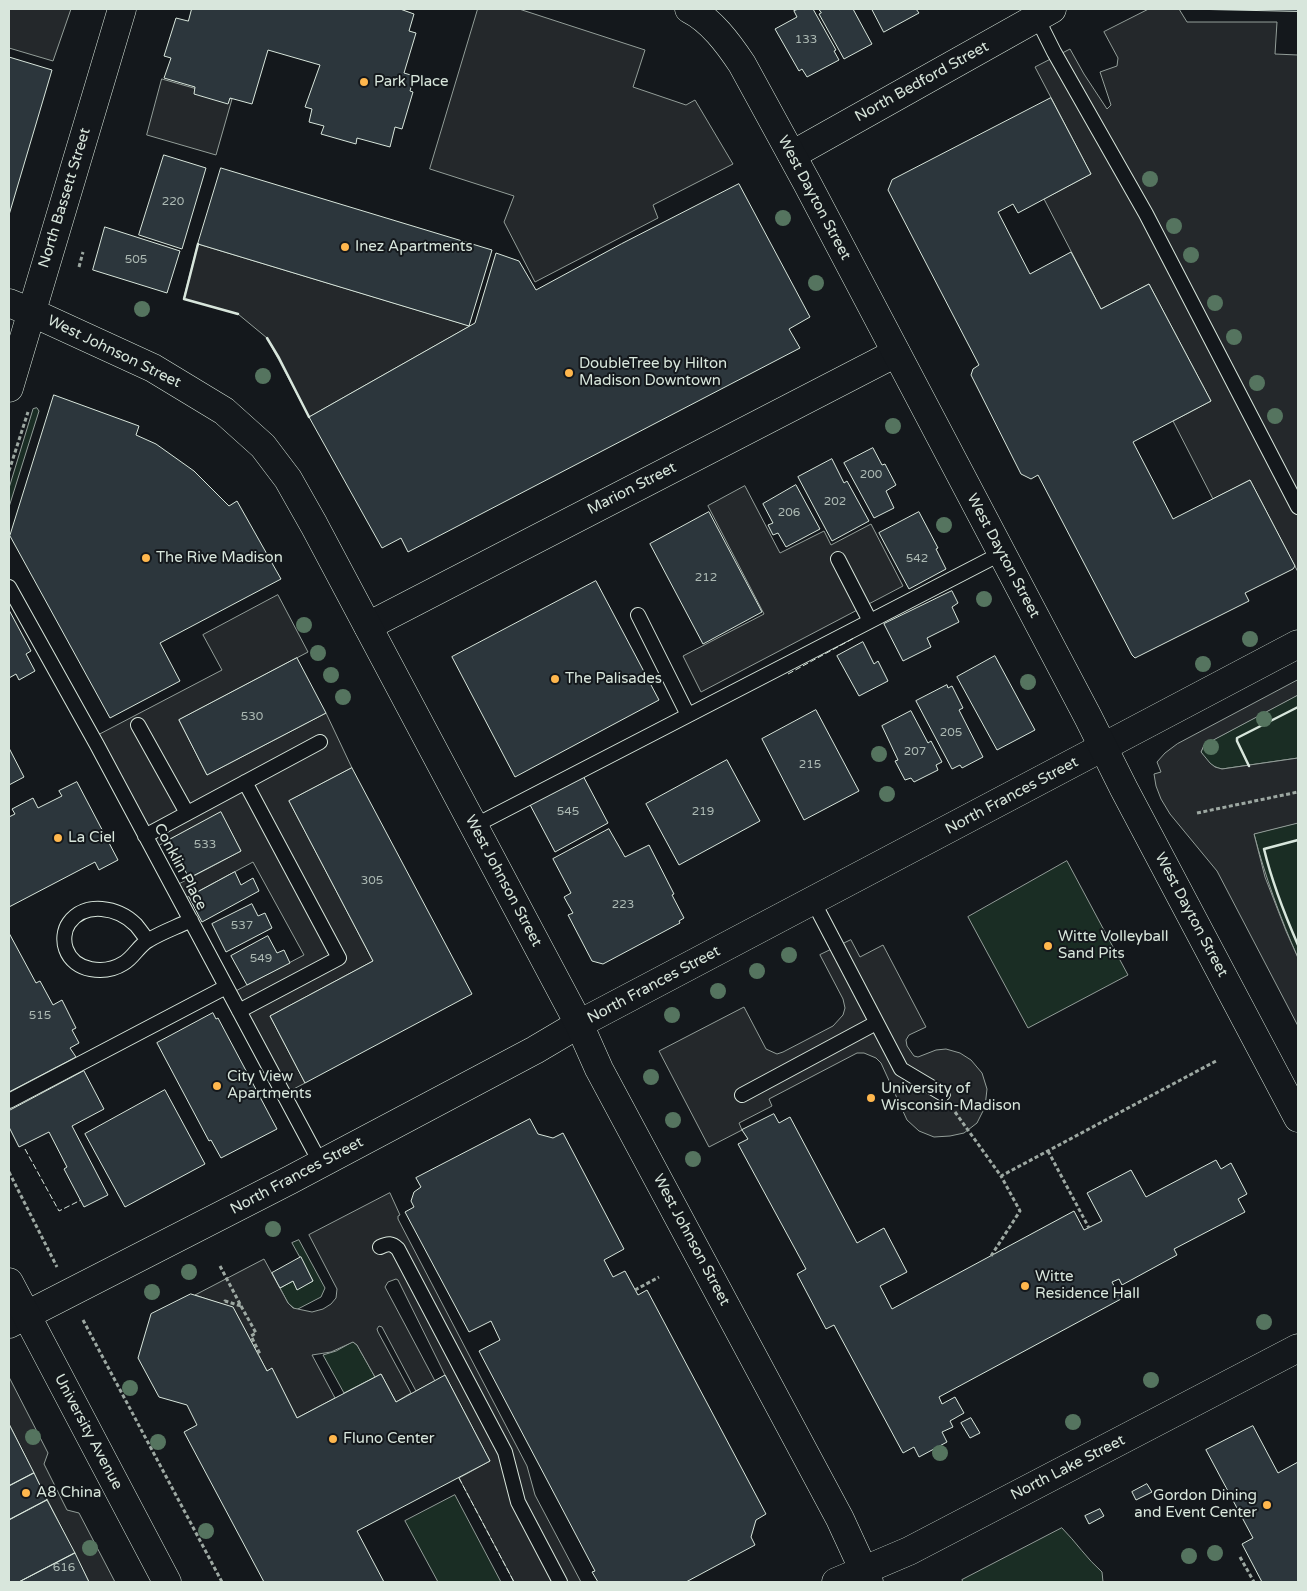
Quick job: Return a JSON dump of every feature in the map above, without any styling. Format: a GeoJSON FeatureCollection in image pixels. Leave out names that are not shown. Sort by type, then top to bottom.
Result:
{"type":"FeatureCollection","features":[{"type":"Feature","properties":{"kind":"street","name":"North Bassett Street"},"geometry":{"type":"LineString","coordinates":[[9,388],[20,308],[122,9]]}},
{"type":"Feature","properties":{"kind":"street","name":"West Dayton Street"},"geometry":{"type":"LineString","coordinates":[[689,9],[714,28],[742,64],[896,352],[1298,1118]]}},
{"type":"Feature","properties":{"kind":"street","name":"North Bedford Street"},"geometry":{"type":"LineString","coordinates":[[792,156],[1045,13]]}},
{"type":"Feature","properties":{"kind":"street","name":"West Johnson Street"},"geometry":{"type":"LineString","coordinates":[[20,308],[153,368],[224,411],[263,446],[288,479],[579,1024],[599,1069],[840,1519],[866,1576]]}},
{"type":"Feature","properties":{"kind":"street","name":"Marion Street"},"geometry":{"type":"LineString","coordinates":[[368,626],[896,352]]}},
{"type":"Feature","properties":{"kind":"street","name":"North Frances Street"},"geometry":{"type":"LineString","coordinates":[[15,1315],[70,1294],[321,1164],[535,1050],[579,1024],[1298,644]]}},
{"type":"Feature","properties":{"kind":"street","name":"University Avenue"},"geometry":{"type":"LineString","coordinates":[[9,1282],[15,1315],[167,1582]]}},
{"type":"Feature","properties":{"kind":"street","name":"North Lake Street"},"geometry":{"type":"LineString","coordinates":[[836,1582],[866,1576],[909,1550],[1298,1348]]}},
{"type":"Feature","properties":{"kind":"lane"},"geometry":{"type":"LineString","coordinates":[[1045,13],[1054,52],[1146,214],[1298,507]]}},
{"type":"Feature","properties":{"kind":"lane"},"geometry":{"type":"LineString","coordinates":[[474,826],[1002,554]]}},
{"type":"Feature","properties":{"kind":"lane"},"geometry":{"type":"LineString","coordinates":[[838,559],[870,621]]}},
{"type":"Feature","properties":{"kind":"lane","name":"Conklin Place"},"geometry":{"type":"LineString","coordinates":[[9,587],[321,1164]]}},
{"type":"Feature","properties":{"kind":"lane"},"geometry":{"type":"LineString","coordinates":[[638,615],[688,715]]}},
{"type":"Feature","properties":{"kind":"lane"},"geometry":{"type":"LineString","coordinates":[[138,725],[187,813]]}},
{"type":"Feature","properties":{"kind":"lane"},"geometry":{"type":"LineString","coordinates":[[145,836],[320,742]]}},
{"type":"Feature","properties":{"kind":"lane"},"geometry":{"type":"LineString","coordinates":[[239,1011],[339,958],[245,782]]}},
{"type":"Feature","properties":{"kind":"lane"},"geometry":{"type":"LineString","coordinates":[[813,901],[900,1069],[943,1094]]}},
{"type":"Feature","properties":{"kind":"lane"},"geometry":{"type":"LineString","coordinates":[[147,940],[136,925],[125,917],[114,911],[102,909],[81,912],[67,926],[64,936],[65,947],[69,957],[87,969],[101,970],[114,968],[124,963],[147,940],[190,920]]}},
{"type":"Feature","properties":{"kind":"lane"},"geometry":{"type":"LineString","coordinates":[[9,1101],[226,987]]}},
{"type":"Feature","properties":{"kind":"lane"},"geometry":{"type":"LineString","coordinates":[[742,1095],[876,1023]]}},
{"type":"Feature","properties":{"kind":"lane"},"geometry":{"type":"LineString","coordinates":[[380,1246],[393,1244],[398,1249],[505,1452],[518,1502],[560,1582]]}},
{"type":"Feature","properties":{"kind":"path"},"geometry":{"type":"LineString","coordinates":[[9,471],[30,409]]}},
{"type":"Feature","properties":{"kind":"path"},"geometry":{"type":"LineString","coordinates":[[1197,813],[1298,792]]}},
{"type":"Feature","properties":{"kind":"path"},"geometry":{"type":"LineString","coordinates":[[1002,1176],[1216,1061]]}},
{"type":"Feature","properties":{"kind":"path"},"geometry":{"type":"LineString","coordinates":[[943,1094],[1002,1176],[1020,1211],[991,1256]]}},
{"type":"Feature","properties":{"kind":"path"},"geometry":{"type":"LineString","coordinates":[[1048,1151],[1089,1228]]}},
{"type":"Feature","properties":{"kind":"path"},"geometry":{"type":"LineString","coordinates":[[9,1172],[70,1294],[222,1582]]}},
{"type":"Feature","properties":{"kind":"path"},"geometry":{"type":"LineString","coordinates":[[220,1266],[256,1333],[251,1336],[260,1354],[258,1355]]}},
{"type":"Feature","properties":{"kind":"path"},"geometry":{"type":"LineString","coordinates":[[635,1290],[659,1277]]}},
{"type":"Feature","properties":{"kind":"path"},"geometry":{"type":"LineString","coordinates":[[224,1304],[225,1301],[241,1306]]}},
{"type":"Feature","properties":{"kind":"path"},"geometry":{"type":"LineString","coordinates":[[1240,1556],[1254,1582]]}},
{"type":"Feature","properties":{"kind":"green space"},"geometry":{"type":"Polygon","coordinates":[[[37,408],[39,411],[9,507],[9,488],[33,409],[37,408]]]}},
{"type":"Feature","properties":{"kind":"green space"},"geometry":{"type":"Polygon","coordinates":[[[1298,695],[1298,758],[1222,769],[1207,761],[1201,752],[1204,745],[1298,695]]]}},
{"type":"Feature","properties":{"kind":"green space"},"geometry":{"type":"Polygon","coordinates":[[[1298,823],[1298,958],[1273,896],[1254,834],[1298,823]]]}},
{"type":"Feature","properties":{"kind":"green space","name":"Witte Volleyball Sand Pits"},"geometry":{"type":"Polygon","coordinates":[[[1067,861],[1128,975],[1028,1028],[968,917],[1067,861]]]}},
{"type":"Feature","properties":{"kind":"green space"},"geometry":{"type":"Polygon","coordinates":[[[299,1240],[325,1288],[321,1297],[296,1310],[288,1303],[280,1288],[293,1281],[297,1289],[313,1281],[292,1243],[299,1240]]]}},
{"type":"Feature","properties":{"kind":"green space"},"geometry":{"type":"Polygon","coordinates":[[[353,1342],[357,1345],[375,1377],[344,1393],[323,1355],[353,1342]]]}},
{"type":"Feature","properties":{"kind":"green space"},"geometry":{"type":"Polygon","coordinates":[[[455,1495],[501,1582],[438,1582],[405,1521],[455,1495]]]}},
{"type":"Feature","properties":{"kind":"green space"},"geometry":{"type":"Polygon","coordinates":[[[1062,1528],[1102,1572],[1103,1582],[963,1582],[962,1580],[1062,1528]]]}},
{"type":"Feature","properties":{"kind":"shaded area"},"geometry":{"type":"Polygon","coordinates":[[[9,9],[71,9],[53,61],[9,48],[9,9]]]}},
{"type":"Feature","properties":{"kind":"shaded area"},"geometry":{"type":"Polygon","coordinates":[[[478,9],[519,9],[645,50],[633,87],[686,105],[695,100],[733,164],[653,205],[658,218],[535,282],[504,222],[514,196],[430,169],[478,9]]]}},
{"type":"Feature","properties":{"kind":"shaded area"},"geometry":{"type":"Polygon","coordinates":[[[1149,9],[1179,9],[1187,22],[1277,22],[1275,54],[1298,55],[1298,572],[1250,480],[1213,499],[1173,421],[1211,401],[1149,284],[1101,309],[1044,199],[1091,174],[1035,67],[1070,49],[1107,109],[1111,105],[1100,72],[1117,66],[1118,58],[1104,32],[1149,9]]]}},
{"type":"Feature","properties":{"kind":"shaded area"},"geometry":{"type":"Polygon","coordinates":[[[162,79],[232,99],[216,155],[147,135],[162,79]]]}},
{"type":"Feature","properties":{"kind":"shaded area"},"geometry":{"type":"Polygon","coordinates":[[[198,244],[470,326],[309,417],[267,338],[238,314],[184,299],[198,244]]]}},
{"type":"Feature","properties":{"kind":"shaded area"},"geometry":{"type":"Polygon","coordinates":[[[745,486],[780,553],[824,531],[831,545],[871,524],[903,586],[701,692],[683,656],[764,614],[708,506],[745,486]]]}},
{"type":"Feature","properties":{"kind":"shaded area"},"geometry":{"type":"Polygon","coordinates":[[[278,595],[308,652],[179,720],[207,775],[326,713],[352,768],[289,801],[373,961],[270,1016],[305,1083],[284,1094],[230,994],[304,955],[253,862],[180,901],[173,887],[241,851],[221,813],[152,849],[92,738],[222,670],[203,635],[278,595]]]}},
{"type":"Feature","properties":{"kind":"shaded area"},"geometry":{"type":"Polygon","coordinates":[[[1298,680],[1298,695],[1204,745],[1201,752],[1210,763],[1222,769],[1298,758],[1298,823],[1254,834],[1265,877],[1298,958],[1298,1026],[1217,871],[1170,814],[1161,799],[1154,774],[1161,772],[1157,762],[1177,744],[1298,680]]]}},
{"type":"Feature","properties":{"kind":"shaded area"},"geometry":{"type":"Polygon","coordinates":[[[851,940],[860,957],[883,945],[926,1027],[909,1035],[906,1040],[907,1046],[914,1056],[918,1057],[936,1050],[946,1049],[960,1053],[971,1060],[982,1073],[987,1089],[985,1107],[977,1123],[964,1133],[950,1136],[934,1137],[919,1131],[907,1120],[881,1063],[876,1058],[864,1053],[857,1053],[769,1099],[772,1106],[739,1123],[742,1130],[709,1147],[659,1051],[744,1007],[766,1049],[777,1054],[833,1026],[843,1015],[845,1008],[843,999],[820,955],[851,940]]]}},
{"type":"Feature","properties":{"kind":"shaded area"},"geometry":{"type":"Polygon","coordinates":[[[390,1193],[400,1215],[398,1219],[527,1466],[535,1495],[581,1582],[514,1582],[459,1478],[490,1461],[398,1280],[388,1282],[385,1287],[435,1381],[416,1391],[382,1327],[379,1326],[378,1332],[411,1393],[396,1402],[381,1374],[375,1377],[357,1345],[353,1342],[331,1352],[312,1355],[335,1398],[297,1418],[272,1369],[267,1371],[233,1308],[195,1295],[264,1259],[288,1303],[293,1308],[312,1312],[323,1309],[336,1298],[337,1289],[309,1235],[390,1193]]]}},
{"type":"Feature","properties":{"kind":"shaded area"},"geometry":{"type":"Polygon","coordinates":[[[9,1377],[48,1453],[44,1464],[67,1510],[79,1513],[115,1582],[89,1582],[9,1424],[9,1377]]]}},
{"type":"Feature","properties":{"kind":"building","name":"Park Place"},"geometry":{"type":"Polygon","coordinates":[[[192,9],[400,9],[414,14],[409,31],[416,33],[404,73],[414,76],[410,91],[413,92],[402,129],[395,127],[390,147],[357,138],[356,144],[321,134],[324,126],[309,122],[312,109],[305,107],[320,65],[268,50],[252,104],[230,98],[228,104],[194,94],[195,87],[164,78],[171,58],[164,56],[176,18],[188,21],[192,9]]]}},
{"type":"Feature","properties":{"kind":"building"},"geometry":{"type":"Polygon","coordinates":[[[813,9],[836,50],[834,51],[839,60],[807,77],[802,69],[799,71],[775,29],[797,17],[794,11],[813,9]]]}},
{"type":"Feature","properties":{"kind":"building"},"geometry":{"type":"Polygon","coordinates":[[[819,9],[853,9],[872,44],[844,59],[819,14],[821,13],[819,9]]]}},
{"type":"Feature","properties":{"kind":"building"},"geometry":{"type":"Polygon","coordinates":[[[872,9],[916,9],[919,13],[884,32],[872,9]]]}},
{"type":"Feature","properties":{"kind":"building"},"geometry":{"type":"Polygon","coordinates":[[[1186,9],[1298,9],[1298,11],[1186,9]]]}},
{"type":"Feature","properties":{"kind":"building"},"geometry":{"type":"Polygon","coordinates":[[[9,57],[52,70],[9,215],[9,57]]]}},
{"type":"Feature","properties":{"kind":"building"},"geometry":{"type":"Polygon","coordinates":[[[1051,98],[1091,174],[1018,213],[1013,204],[998,212],[1030,274],[1071,252],[1101,309],[1149,284],[1211,401],[1133,442],[1173,519],[1250,480],[1295,566],[1293,569],[1245,593],[1249,601],[1135,658],[1038,475],[1031,479],[1021,474],[971,375],[973,369],[979,365],[888,190],[892,180],[1051,98]]]}},
{"type":"Feature","properties":{"kind":"building"},"geometry":{"type":"Polygon","coordinates":[[[164,155],[206,168],[182,249],[139,235],[164,155]]]}},
{"type":"Feature","properties":{"kind":"building","name":"Inez Apartments"},"geometry":{"type":"Polygon","coordinates":[[[221,168],[492,250],[469,326],[198,244],[221,168]]]}},
{"type":"Feature","properties":{"kind":"building","name":"DoubleTree by Hilton Madison Downtown"},"geometry":{"type":"Polygon","coordinates":[[[739,184],[810,317],[789,329],[800,348],[408,552],[401,538],[382,548],[309,417],[475,323],[496,253],[519,261],[536,290],[739,184]]]}},
{"type":"Feature","properties":{"kind":"building"},"geometry":{"type":"Polygon","coordinates":[[[105,227],[180,251],[167,293],[93,270],[105,227]]]}},
{"type":"Feature","properties":{"kind":"building","name":"The Rive Madison"},"geometry":{"type":"Polygon","coordinates":[[[54,395],[139,426],[136,435],[156,444],[194,471],[229,506],[237,501],[281,579],[160,643],[180,681],[110,718],[10,536],[54,395]]]}},
{"type":"Feature","properties":{"kind":"building"},"geometry":{"type":"Polygon","coordinates":[[[873,448],[882,465],[885,464],[896,485],[886,491],[894,508],[874,518],[844,463],[873,448]]]}},
{"type":"Feature","properties":{"kind":"building"},"geometry":{"type":"Polygon","coordinates":[[[832,459],[844,483],[847,481],[869,521],[832,541],[798,477],[832,459]]]}},
{"type":"Feature","properties":{"kind":"building"},"geometry":{"type":"Polygon","coordinates":[[[796,485],[820,529],[786,547],[778,533],[773,535],[768,525],[773,523],[763,504],[796,485]]]}},
{"type":"Feature","properties":{"kind":"building"},"geometry":{"type":"Polygon","coordinates":[[[709,512],[762,612],[703,644],[650,544],[709,512]]]}},
{"type":"Feature","properties":{"kind":"building"},"geometry":{"type":"Polygon","coordinates":[[[919,512],[938,548],[936,549],[946,569],[909,589],[879,533],[919,512]]]}},
{"type":"Feature","properties":{"kind":"building","name":"The Palisades"},"geometry":{"type":"Polygon","coordinates":[[[596,581],[659,700],[515,777],[452,657],[596,581]]]}},
{"type":"Feature","properties":{"kind":"building"},"geometry":{"type":"Polygon","coordinates":[[[952,591],[958,603],[952,607],[959,622],[927,638],[931,647],[903,661],[884,624],[952,591]]]}},
{"type":"Feature","properties":{"kind":"building"},"geometry":{"type":"Polygon","coordinates":[[[9,610],[31,651],[26,654],[35,671],[19,680],[16,674],[9,678],[9,610]]]}},
{"type":"Feature","properties":{"kind":"building"},"geometry":{"type":"Polygon","coordinates":[[[863,642],[874,664],[878,661],[888,681],[859,696],[837,656],[863,642]]]}},
{"type":"Feature","properties":{"kind":"building"},"geometry":{"type":"Polygon","coordinates":[[[995,656],[1035,730],[997,750],[957,677],[995,656]]]}},
{"type":"Feature","properties":{"kind":"building"},"geometry":{"type":"Polygon","coordinates":[[[297,658],[326,713],[207,775],[179,720],[297,658]]]}},
{"type":"Feature","properties":{"kind":"building"},"geometry":{"type":"Polygon","coordinates":[[[947,685],[948,688],[952,686],[963,708],[959,710],[983,757],[962,768],[960,765],[952,769],[916,701],[947,685]]]}},
{"type":"Feature","properties":{"kind":"building"},"geometry":{"type":"Polygon","coordinates":[[[816,710],[859,791],[804,820],[762,739],[816,710]]]}},
{"type":"Feature","properties":{"kind":"building"},"geometry":{"type":"Polygon","coordinates":[[[911,711],[928,743],[931,741],[942,762],[936,765],[938,770],[914,782],[911,778],[905,780],[895,761],[898,760],[882,726],[911,711]]]}},
{"type":"Feature","properties":{"kind":"building"},"geometry":{"type":"Polygon","coordinates":[[[9,748],[24,777],[9,785],[9,748]]]}},
{"type":"Feature","properties":{"kind":"building"},"geometry":{"type":"Polygon","coordinates":[[[727,760],[760,821],[679,865],[646,804],[727,760]]]}},
{"type":"Feature","properties":{"kind":"building"},"geometry":{"type":"Polygon","coordinates":[[[352,768],[472,994],[305,1083],[270,1016],[373,961],[289,801],[352,768]]]}},
{"type":"Feature","properties":{"kind":"building"},"geometry":{"type":"Polygon","coordinates":[[[581,772],[608,823],[555,852],[528,801],[581,772]]]}},
{"type":"Feature","properties":{"kind":"building","name":"La Ciel"},"geometry":{"type":"Polygon","coordinates":[[[77,782],[118,860],[99,870],[95,862],[9,907],[9,817],[15,814],[12,809],[33,798],[38,808],[62,796],[59,791],[77,782]]]}},
{"type":"Feature","properties":{"kind":"building"},"geometry":{"type":"Polygon","coordinates":[[[221,812],[241,851],[189,878],[169,840],[221,812]]]}},
{"type":"Feature","properties":{"kind":"building"},"geometry":{"type":"Polygon","coordinates":[[[609,829],[625,857],[649,845],[684,918],[679,921],[680,923],[603,964],[592,961],[568,915],[573,913],[564,897],[571,893],[553,859],[609,829]]]}},
{"type":"Feature","properties":{"kind":"building"},"geometry":{"type":"Polygon","coordinates":[[[235,872],[241,885],[253,878],[259,891],[202,922],[189,897],[235,872]]]}},
{"type":"Feature","properties":{"kind":"building"},"geometry":{"type":"Polygon","coordinates":[[[252,904],[258,916],[265,913],[272,928],[226,952],[212,924],[252,904]]]}},
{"type":"Feature","properties":{"kind":"building"},"geometry":{"type":"Polygon","coordinates":[[[9,933],[36,983],[40,981],[53,1005],[62,1000],[76,1028],[72,1030],[79,1043],[70,1048],[76,1057],[9,1092],[9,933]]]}},
{"type":"Feature","properties":{"kind":"building"},"geometry":{"type":"Polygon","coordinates":[[[268,936],[277,953],[284,950],[290,963],[247,985],[231,956],[268,936]]]}},
{"type":"Feature","properties":{"kind":"building","name":"City View Apartments"},"geometry":{"type":"Polygon","coordinates":[[[213,1013],[216,1019],[218,1018],[277,1129],[221,1158],[211,1140],[209,1141],[157,1043],[213,1013]]]}},
{"type":"Feature","properties":{"kind":"building"},"geometry":{"type":"Polygon","coordinates":[[[84,1071],[104,1109],[72,1126],[108,1195],[84,1207],[64,1169],[67,1167],[49,1132],[19,1147],[9,1127],[9,1111],[84,1071]]]}},
{"type":"Feature","properties":{"kind":"building"},"geometry":{"type":"Polygon","coordinates":[[[165,1090],[205,1164],[125,1207],[85,1134],[165,1090]]]}},
{"type":"Feature","properties":{"kind":"building","name":"Witte Residence Hall"},"geometry":{"type":"Polygon","coordinates":[[[774,1114],[779,1123],[790,1117],[857,1243],[884,1228],[907,1272],[880,1286],[892,1309],[1074,1211],[1084,1230],[1102,1221],[1087,1193],[1131,1170],[1146,1197],[1216,1160],[1221,1169],[1231,1163],[1247,1194],[1238,1199],[1245,1212],[1174,1249],[1177,1255],[1122,1285],[1119,1279],[1112,1282],[1121,1299],[939,1397],[942,1404],[955,1397],[964,1413],[950,1421],[953,1427],[942,1432],[947,1442],[919,1457],[914,1447],[903,1453],[834,1325],[826,1329],[797,1274],[806,1269],[738,1144],[748,1139],[742,1130],[774,1114]]]}},
{"type":"Feature","properties":{"kind":"building"},"geometry":{"type":"Polygon","coordinates":[[[530,1119],[538,1134],[553,1138],[563,1133],[624,1249],[604,1260],[613,1277],[625,1271],[638,1295],[647,1290],[766,1514],[756,1520],[751,1537],[755,1545],[686,1582],[598,1582],[592,1572],[595,1571],[479,1351],[500,1340],[491,1321],[469,1332],[405,1212],[414,1207],[411,1201],[414,1192],[421,1187],[416,1178],[530,1119]]]}},
{"type":"Feature","properties":{"kind":"building"},"geometry":{"type":"Polygon","coordinates":[[[301,1257],[313,1281],[297,1290],[293,1281],[280,1288],[272,1273],[301,1257]]]}},
{"type":"Feature","properties":{"kind":"building","name":"Fluno Center"},"geometry":{"type":"Polygon","coordinates":[[[191,1294],[233,1307],[267,1371],[272,1368],[297,1418],[381,1374],[396,1402],[445,1375],[490,1461],[357,1531],[384,1582],[264,1582],[184,1432],[197,1425],[187,1405],[159,1397],[138,1358],[151,1314],[191,1294]]]}},
{"type":"Feature","properties":{"kind":"building"},"geometry":{"type":"Polygon","coordinates":[[[971,1418],[980,1433],[970,1438],[961,1423],[971,1418]]]}},
{"type":"Feature","properties":{"kind":"building"},"geometry":{"type":"Polygon","coordinates":[[[9,1424],[34,1473],[9,1486],[9,1424]]]}},
{"type":"Feature","properties":{"kind":"building","name":"Gordon Dining and Event Center"},"geometry":{"type":"Polygon","coordinates":[[[1253,1426],[1278,1473],[1298,1462],[1298,1582],[1262,1582],[1242,1544],[1253,1538],[1206,1450],[1253,1426]]]}},
{"type":"Feature","properties":{"kind":"building","name":"A8 China"},"geometry":{"type":"Polygon","coordinates":[[[34,1473],[47,1500],[9,1520],[9,1486],[34,1473]]]}},
{"type":"Feature","properties":{"kind":"building"},"geometry":{"type":"Polygon","coordinates":[[[1147,1484],[1152,1492],[1136,1500],[1132,1492],[1147,1484]]]}},
{"type":"Feature","properties":{"kind":"building"},"geometry":{"type":"Polygon","coordinates":[[[47,1500],[75,1553],[19,1582],[9,1582],[9,1520],[47,1500]]]}},
{"type":"Feature","properties":{"kind":"building"},"geometry":{"type":"Polygon","coordinates":[[[1100,1509],[1104,1516],[1089,1524],[1085,1516],[1100,1509]]]}},
{"type":"Feature","properties":{"kind":"building"},"geometry":{"type":"Polygon","coordinates":[[[75,1553],[89,1582],[19,1582],[75,1553]]]}},
{"type":"Feature","properties":{"kind":"fence"},"geometry":{"type":"LineString","coordinates":[[788,674],[854,638]]}},
{"type":"Feature","properties":{"kind":"fence"},"geometry":{"type":"LineString","coordinates":[[25,1149],[59,1211],[81,1200]]}},
{"type":"Feature","properties":{"kind":"fence"},"geometry":{"type":"LineString","coordinates":[[459,1478],[514,1582]]}},
{"type":"Feature","properties":{"kind":"wall"},"geometry":{"type":"LineString","coordinates":[[198,244],[184,299],[238,314]]}},
{"type":"Feature","properties":{"kind":"wall"},"geometry":{"type":"LineString","coordinates":[[267,338],[309,417]]}},
{"type":"Feature","properties":{"kind":"wall"},"geometry":{"type":"LineString","coordinates":[[1249,766],[1237,738],[1298,707]]}},
{"type":"Feature","properties":{"kind":"wall"},"geometry":{"type":"LineString","coordinates":[[1298,840],[1264,849],[1279,897],[1298,945]]}},
{"type":"Feature","properties":{"kind":"place","name":"Park Place"},"geometry":{"type":"Point","coordinates":[364,82]}},
{"type":"Feature","properties":{"kind":"place","name":"Inez Apartments"},"geometry":{"type":"Point","coordinates":[345,247]}},
{"type":"Feature","properties":{"kind":"place","name":"DoubleTree by Hilton Madison Downtown"},"geometry":{"type":"Point","coordinates":[569,373]}},
{"type":"Feature","properties":{"kind":"place","name":"The Rive Madison"},"geometry":{"type":"Point","coordinates":[146,558]}},
{"type":"Feature","properties":{"kind":"place","name":"The Palisades"},"geometry":{"type":"Point","coordinates":[555,679]}},
{"type":"Feature","properties":{"kind":"place","name":"La Ciel"},"geometry":{"type":"Point","coordinates":[58,838]}},
{"type":"Feature","properties":{"kind":"place","name":"Witte Volleyball Sand Pits"},"geometry":{"type":"Point","coordinates":[1048,946]}},
{"type":"Feature","properties":{"kind":"place","name":"City View Apartments"},"geometry":{"type":"Point","coordinates":[217,1086]}},
{"type":"Feature","properties":{"kind":"place","name":"University of Wisconsin-Madison"},"geometry":{"type":"Point","coordinates":[871,1098]}},
{"type":"Feature","properties":{"kind":"place","name":"Witte Residence Hall"},"geometry":{"type":"Point","coordinates":[1025,1286]}},
{"type":"Feature","properties":{"kind":"place","name":"Fluno Center"},"geometry":{"type":"Point","coordinates":[333,1439]}},
{"type":"Feature","properties":{"kind":"place","name":"A8 China"},"geometry":{"type":"Point","coordinates":[26,1493]}},
{"type":"Feature","properties":{"kind":"place","name":"Gordon Dining and Event Center"},"geometry":{"type":"Point","coordinates":[1267,1505]}}]}
